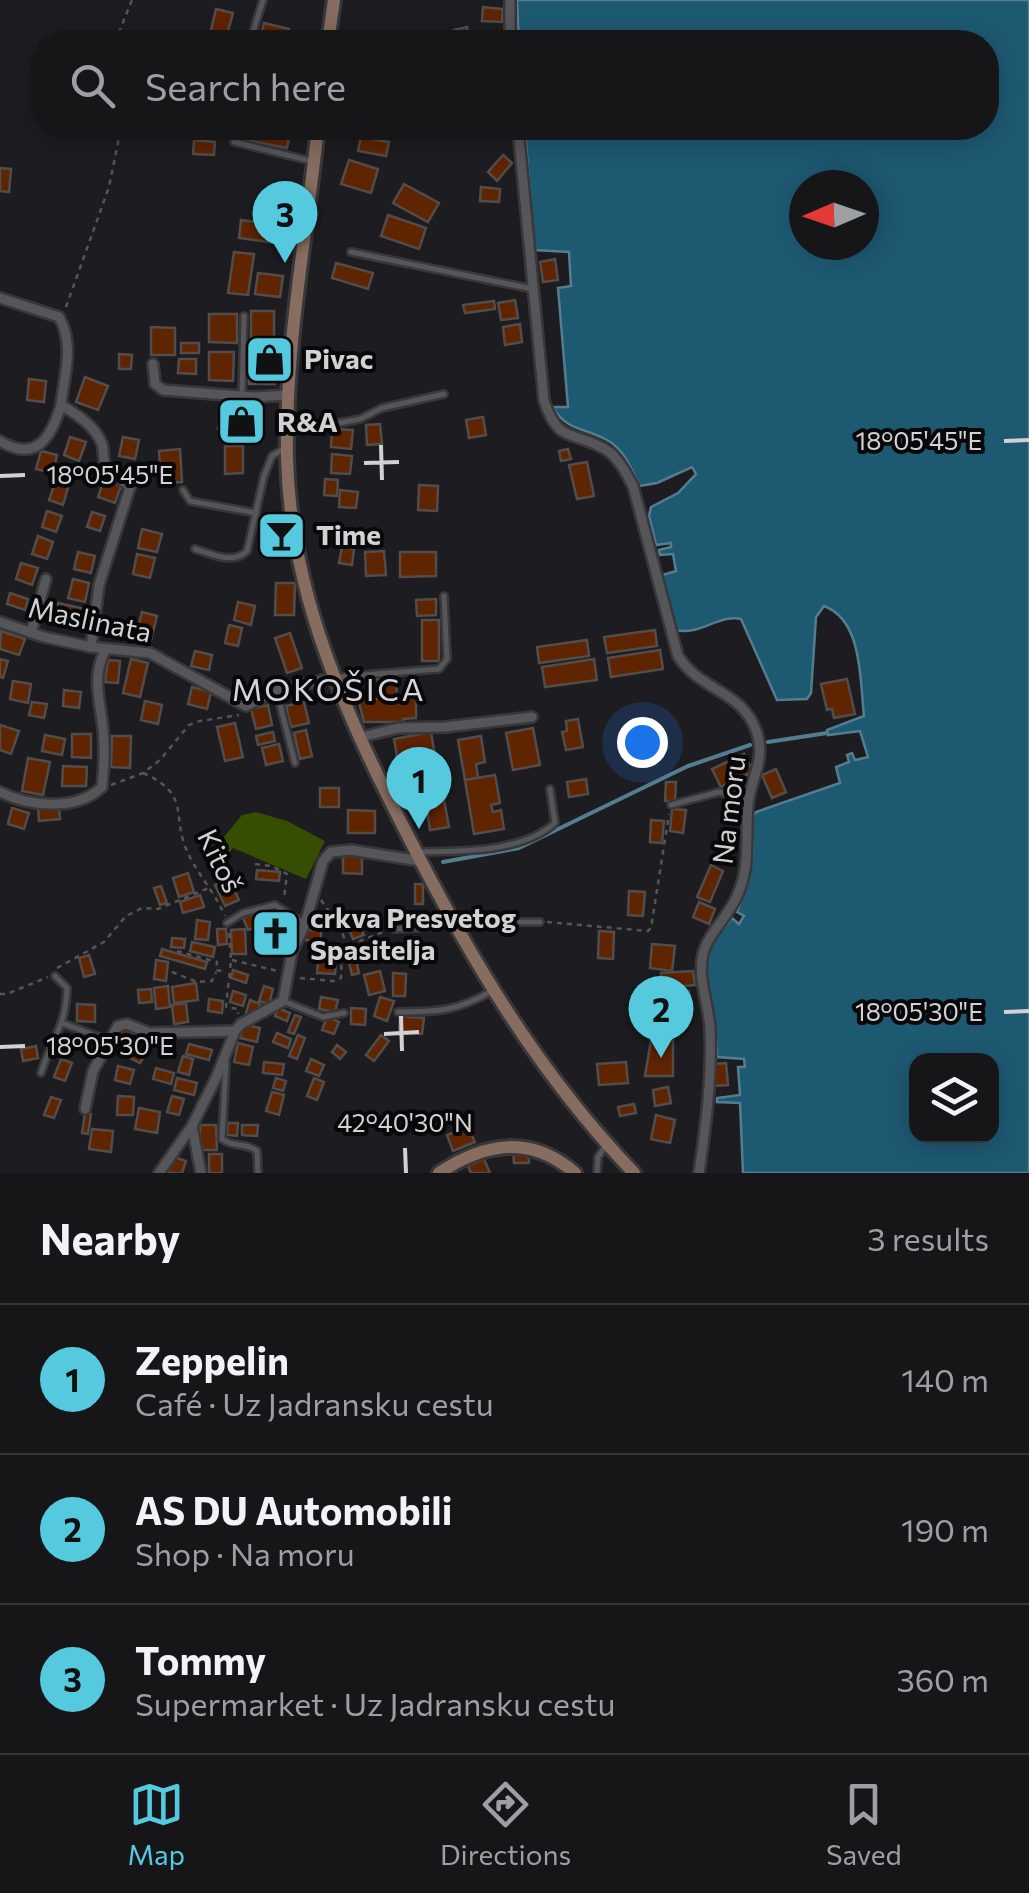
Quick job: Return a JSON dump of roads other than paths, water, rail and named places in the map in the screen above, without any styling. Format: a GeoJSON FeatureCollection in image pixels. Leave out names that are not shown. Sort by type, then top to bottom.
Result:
{"type":"FeatureCollection","features":[{"type":"Feature","properties":{"kind":"main road"},"geometry":{"type":"LineString","coordinates":[[330,30],[334,0]]}},
{"type":"Feature","properties":{"kind":"main road"},"geometry":{"type":"LineString","coordinates":[[317,140],[289,396],[288,440],[304,583],[332,678],[418,856],[492,991],[534,1054],[634,1173]]}},
{"type":"Feature","properties":{"kind":"main road"},"geometry":{"type":"LineString","coordinates":[[438,1173],[511,1146],[545,1151],[576,1173]]}},
{"type":"Feature","properties":{"kind":"street"},"geometry":{"type":"LineString","coordinates":[[510,0],[510,30]]}},
{"type":"Feature","properties":{"kind":"street"},"geometry":{"type":"LineString","coordinates":[[519,140],[533,289]]}},
{"type":"Feature","properties":{"kind":"street","name":"Na moru"},"geometry":{"type":"LineString","coordinates":[[533,289],[544,401],[550,419],[564,434],[604,448],[622,464],[632,486],[678,656],[688,672],[746,710],[757,734],[760,766],[749,798],[746,871],[730,914],[704,951],[701,964],[708,1009],[710,1071],[708,1118],[698,1173]]}},
{"type":"Feature","properties":{"kind":"street"},"geometry":{"type":"LineString","coordinates":[[0,298],[59,317],[69,350],[62,405],[56,424],[42,444],[30,450],[0,442]]}},
{"type":"Feature","properties":{"kind":"street"},"geometry":{"type":"LineString","coordinates":[[153,364],[155,384],[163,390],[289,396]]}},
{"type":"Feature","properties":{"kind":"street"},"geometry":{"type":"LineString","coordinates":[[62,405],[92,427],[101,441],[105,467],[130,487],[99,586],[90,647]]}},
{"type":"Feature","properties":{"kind":"street"},"geometry":{"type":"LineString","coordinates":[[31,633],[46,579]]}},
{"type":"Feature","properties":{"kind":"street","name":"Maslinata"},"geometry":{"type":"LineString","coordinates":[[0,622],[90,647],[150,653],[246,706],[276,691]]}},
{"type":"Feature","properties":{"kind":"street"},"geometry":{"type":"LineString","coordinates":[[0,792],[20,802],[59,804],[93,795],[102,787],[103,732],[97,674],[106,649]]}},
{"type":"Feature","properties":{"kind":"street"},"geometry":{"type":"LineString","coordinates":[[276,691],[332,678]]}},
{"type":"Feature","properties":{"kind":"street"},"geometry":{"type":"LineString","coordinates":[[358,738],[398,728],[532,717]]}},
{"type":"Feature","properties":{"kind":"street"},"geometry":{"type":"LineString","coordinates":[[85,1109],[94,1071],[118,1026],[126,1024],[148,1033],[238,1028],[283,1001],[292,952],[305,924],[323,860],[339,850],[418,856]]}},
{"type":"Feature","properties":{"kind":"street"},"geometry":{"type":"LineString","coordinates":[[159,1173],[192,1126],[238,1028]]}},
{"type":"Feature","properties":{"kind":"street"},"geometry":{"type":"LineString","coordinates":[[192,1126],[201,1173]]}},
{"type":"Feature","properties":{"kind":"lane"},"geometry":{"type":"LineString","coordinates":[[254,30],[263,0]]}},
{"type":"Feature","properties":{"kind":"lane"},"geometry":{"type":"LineString","coordinates":[[234,142],[314,162]]}},
{"type":"Feature","properties":{"kind":"lane"},"geometry":{"type":"LineString","coordinates":[[351,252],[533,289]]}},
{"type":"Feature","properties":{"kind":"lane"},"geometry":{"type":"LineString","coordinates":[[242,396],[244,316]]}},
{"type":"Feature","properties":{"kind":"lane"},"geometry":{"type":"LineString","coordinates":[[195,549],[227,558],[241,557],[247,552],[272,456],[288,440],[360,419],[382,408],[444,394]]}},
{"type":"Feature","properties":{"kind":"lane"},"geometry":{"type":"LineString","coordinates":[[183,490],[190,500],[256,513]]}},
{"type":"Feature","properties":{"kind":"lane"},"geometry":{"type":"LineString","coordinates":[[332,678],[438,669],[447,659],[444,596]]}},
{"type":"Feature","properties":{"kind":"lane"},"geometry":{"type":"LineString","coordinates":[[276,691],[295,763]]}},
{"type":"Feature","properties":{"kind":"lane"},"geometry":{"type":"LineString","coordinates":[[418,856],[511,844],[550,828],[555,823],[550,789]]}},
{"type":"Feature","properties":{"kind":"lane"},"geometry":{"type":"LineString","coordinates":[[671,806],[720,792],[749,798]]}},
{"type":"Feature","properties":{"kind":"lane","name":"Kitoš"},"geometry":{"type":"LineString","coordinates":[[227,923],[266,906],[283,908],[305,924]]}},
{"type":"Feature","properties":{"kind":"lane"},"geometry":{"type":"LineString","coordinates":[[395,928],[452,922],[540,922]]}},
{"type":"Feature","properties":{"kind":"lane"},"geometry":{"type":"LineString","coordinates":[[41,1074],[48,1050],[64,1023],[67,988],[56,976]]}},
{"type":"Feature","properties":{"kind":"lane"},"geometry":{"type":"LineString","coordinates":[[398,1012],[444,1012],[466,1006],[492,991]]}},
{"type":"Feature","properties":{"kind":"lane"},"geometry":{"type":"LineString","coordinates":[[283,1001],[323,1016],[344,1013]]}},
{"type":"Feature","properties":{"kind":"lane"},"geometry":{"type":"LineString","coordinates":[[64,1023],[108,1041]]}},
{"type":"Feature","properties":{"kind":"lane"},"geometry":{"type":"LineString","coordinates":[[226,1054],[222,1138],[230,1145],[250,1146],[257,1152],[258,1173]]}},
{"type":"Feature","properties":{"kind":"lane"},"geometry":{"type":"LineString","coordinates":[[597,1173],[598,1157],[607,1145]]}},
{"type":"Feature","properties":{"kind":"water"},"geometry":{"type":"Polygon","coordinates":[[[517,0],[1029,0],[1029,1173],[743,1173],[740,1103],[717,1102],[717,1098],[740,1095],[738,1067],[745,1067],[744,1059],[717,1057],[707,983],[708,954],[732,918],[739,924],[744,916],[737,912],[751,865],[751,817],[840,783],[836,767],[849,762],[847,755],[852,753],[855,760],[868,757],[860,731],[828,735],[827,730],[864,716],[857,654],[846,624],[824,606],[816,617],[811,693],[807,699],[777,700],[741,619],[676,630],[662,575],[676,571],[673,554],[660,555],[659,550],[671,547],[671,543],[656,545],[649,516],[651,507],[678,493],[696,474],[692,467],[657,483],[639,486],[627,460],[613,444],[571,425],[552,407],[568,407],[558,288],[571,286],[569,252],[534,250],[526,140],[999,140],[999,30],[518,30],[517,0]]]}},
{"type":"Feature","properties":{"kind":"waterway"},"geometry":{"type":"LineString","coordinates":[[768,742],[827,733]]}},
{"type":"Feature","properties":{"kind":"waterway"},"geometry":{"type":"LineString","coordinates":[[443,862],[519,848],[688,766],[750,745]]}},
{"type":"Feature","properties":{"kind":"place","name":"Tommy"},"geometry":{"type":"Point","coordinates":[285,263]}},
{"type":"Feature","properties":{"kind":"place","name":"Pivac"},"geometry":{"type":"Point","coordinates":[269,359]}},
{"type":"Feature","properties":{"kind":"place","name":"R&A"},"geometry":{"type":"Point","coordinates":[242,422]}},
{"type":"Feature","properties":{"kind":"place","name":"Time"},"geometry":{"type":"Point","coordinates":[281,535]}},
{"type":"Feature","properties":{"kind":"place","name":"Zeppelin"},"geometry":{"type":"Point","coordinates":[419,829]}},
{"type":"Feature","properties":{"kind":"place","name":"crkva Presvetog Spasitelja"},"geometry":{"type":"Point","coordinates":[275,934]}},
{"type":"Feature","properties":{"kind":"place","name":"AS DU Automobili"},"geometry":{"type":"Point","coordinates":[661,1058]}},
{"type":"Feature","properties":{"kind":"district","name":"MOKOŠICA"},"geometry":{"type":"Point","coordinates":[329,690]}}]}
